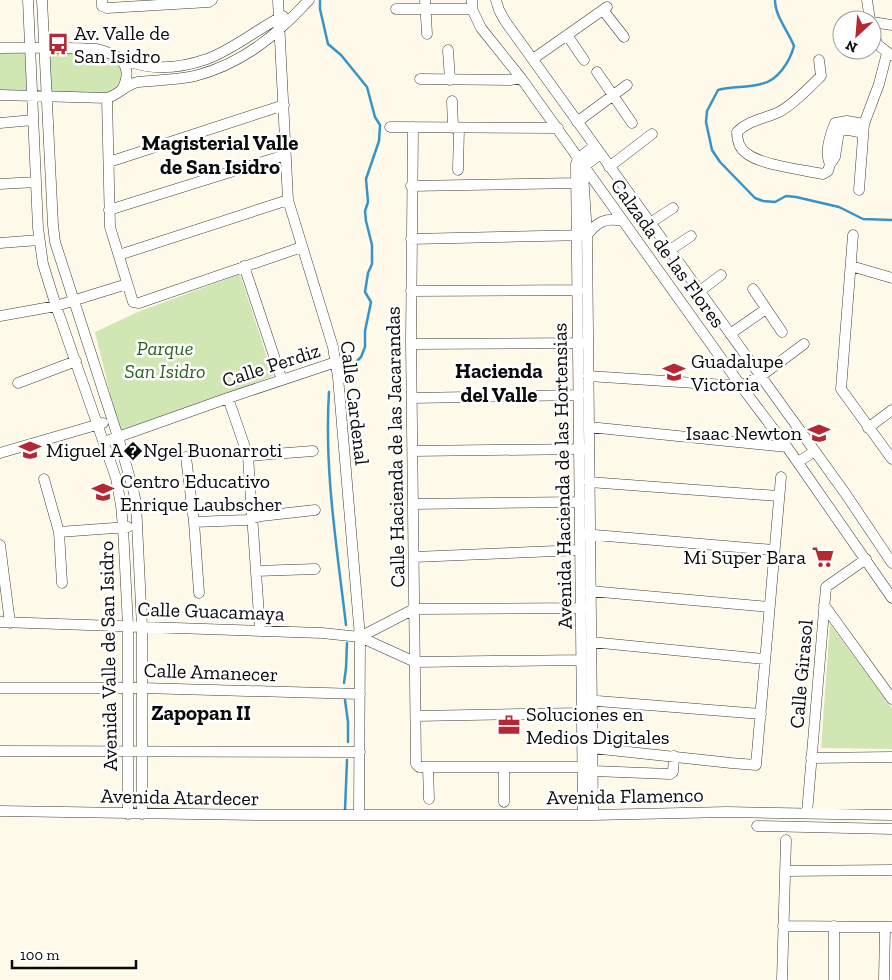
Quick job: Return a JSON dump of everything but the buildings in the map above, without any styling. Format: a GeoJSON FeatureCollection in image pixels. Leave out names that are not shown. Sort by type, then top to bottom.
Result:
{"type":"FeatureCollection","features":[{"type":"Feature","properties":{"kind":"street","name":"Avenida Valle de San Isidro"},"geometry":{"type":"LineString","coordinates":[[28,0],[39,240],[43,264],[104,442],[119,492],[123,527],[128,626],[128,814]]}},
{"type":"Feature","properties":{"kind":"street","name":"Avenida Valle de San Isidro"},"geometry":{"type":"LineString","coordinates":[[42,0],[52,225],[59,259],[118,437],[133,489],[137,527],[142,627],[142,814]]}},
{"type":"Feature","properties":{"kind":"street"},"geometry":{"type":"LineString","coordinates":[[102,0],[102,6],[107,8],[158,3],[209,2],[212,0]]}},
{"type":"Feature","properties":{"kind":"street","name":"Calle Cardenal"},"geometry":{"type":"LineString","coordinates":[[278,0],[288,200],[333,347],[338,377],[360,637],[359,815]]}},
{"type":"Feature","properties":{"kind":"street"},"geometry":{"type":"LineString","coordinates":[[0,48],[96,50],[153,68],[173,66],[197,62],[229,49],[279,24],[310,0]]}},
{"type":"Feature","properties":{"kind":"street","name":"Calzada de las Flores"},"geometry":{"type":"LineString","coordinates":[[496,0],[498,10],[505,21],[815,451],[892,563]]}},
{"type":"Feature","properties":{"kind":"street"},"geometry":{"type":"LineString","coordinates":[[396,9],[425,4],[472,5]]}},
{"type":"Feature","properties":{"kind":"street"},"geometry":{"type":"LineString","coordinates":[[425,4],[426,34]]}},
{"type":"Feature","properties":{"kind":"street","name":"Calzada de las Flores"},"geometry":{"type":"LineString","coordinates":[[472,5],[481,28],[558,128],[622,221],[798,462],[892,598]]}},
{"type":"Feature","properties":{"kind":"street"},"geometry":{"type":"LineString","coordinates":[[533,59],[605,9],[624,37]]}},
{"type":"Feature","properties":{"kind":"street"},"geometry":{"type":"LineString","coordinates":[[0,95],[108,98],[136,82],[165,81],[195,76],[222,66],[253,50],[279,24]]}},
{"type":"Feature","properties":{"kind":"street"},"geometry":{"type":"LineString","coordinates":[[567,35],[584,60]]}},
{"type":"Feature","properties":{"kind":"street"},"geometry":{"type":"LineString","coordinates":[[448,50],[450,80]]}},
{"type":"Feature","properties":{"kind":"street"},"geometry":{"type":"LineString","coordinates":[[859,190],[863,128],[889,54]]}},
{"type":"Feature","properties":{"kind":"street"},"geometry":{"type":"LineString","coordinates":[[119,57],[127,72],[126,83],[122,91]]}},
{"type":"Feature","properties":{"kind":"street"},"geometry":{"type":"LineString","coordinates":[[820,60],[821,76],[813,84],[781,111],[744,125],[737,132],[737,141],[745,152],[770,163],[823,174],[828,171],[830,164],[827,158],[830,134],[847,121],[863,128]]}},
{"type":"Feature","properties":{"kind":"street"},"geometry":{"type":"LineString","coordinates":[[597,72],[632,123]]}},
{"type":"Feature","properties":{"kind":"street"},"geometry":{"type":"LineString","coordinates":[[420,78],[510,80],[521,78]]}},
{"type":"Feature","properties":{"kind":"street"},"geometry":{"type":"LineString","coordinates":[[577,122],[627,85]]}},
{"type":"Feature","properties":{"kind":"street"},"geometry":{"type":"LineString","coordinates":[[108,98],[110,227],[133,302],[136,304],[302,247]]}},
{"type":"Feature","properties":{"kind":"street"},"geometry":{"type":"LineString","coordinates":[[452,101],[456,128],[458,170]]}},
{"type":"Feature","properties":{"kind":"street"},"geometry":{"type":"LineString","coordinates":[[109,162],[284,105]]}},
{"type":"Feature","properties":{"kind":"street"},"geometry":{"type":"LineString","coordinates":[[0,123],[33,120]]}},
{"type":"Feature","properties":{"kind":"street"},"geometry":{"type":"LineString","coordinates":[[390,127],[558,128]]}},
{"type":"Feature","properties":{"kind":"street","name":"Calle Hacienda de las Jacarandas"},"geometry":{"type":"LineString","coordinates":[[413,127],[411,344],[417,766],[428,767]]}},
{"type":"Feature","properties":{"kind":"street"},"geometry":{"type":"LineString","coordinates":[[610,167],[652,134]]}},
{"type":"Feature","properties":{"kind":"street"},"geometry":{"type":"LineString","coordinates":[[582,162],[597,150]]}},
{"type":"Feature","properties":{"kind":"street"},"geometry":{"type":"LineString","coordinates":[[109,210],[285,155]]}},
{"type":"Feature","properties":{"kind":"street","name":"Avenida Hacienda de las Hortensias"},"geometry":{"type":"LineString","coordinates":[[588,769],[592,748],[587,700],[581,660],[586,608],[590,591],[585,534],[580,502],[584,449],[589,427],[588,376],[583,343],[578,290],[582,235],[576,183],[576,164],[582,162],[583,343],[579,395],[584,449],[589,482],[585,534],[580,550],[586,608],[591,642],[587,700],[582,713],[588,769],[588,814]]}},
{"type":"Feature","properties":{"kind":"street"},"geometry":{"type":"LineString","coordinates":[[0,184],[36,182]]}},
{"type":"Feature","properties":{"kind":"street"},"geometry":{"type":"LineString","coordinates":[[411,186],[576,183]]}},
{"type":"Feature","properties":{"kind":"street"},"geometry":{"type":"LineString","coordinates":[[119,255],[288,200]]}},
{"type":"Feature","properties":{"kind":"street"},"geometry":{"type":"LineString","coordinates":[[650,223],[673,208]]}},
{"type":"Feature","properties":{"kind":"street"},"geometry":{"type":"LineString","coordinates":[[411,238],[582,235],[601,221],[610,219],[622,221]]}},
{"type":"Feature","properties":{"kind":"street"},"geometry":{"type":"LineString","coordinates":[[854,235],[840,389],[892,459]]}},
{"type":"Feature","properties":{"kind":"street"},"geometry":{"type":"LineString","coordinates":[[670,250],[691,236]]}},
{"type":"Feature","properties":{"kind":"street"},"geometry":{"type":"LineString","coordinates":[[0,243],[39,240]]}},
{"type":"Feature","properties":{"kind":"street"},"geometry":{"type":"LineString","coordinates":[[244,266],[282,380]]}},
{"type":"Feature","properties":{"kind":"street"},"geometry":{"type":"LineString","coordinates":[[851,266],[892,278]]}},
{"type":"Feature","properties":{"kind":"street"},"geometry":{"type":"LineString","coordinates":[[700,291],[721,275]]}},
{"type":"Feature","properties":{"kind":"street"},"geometry":{"type":"LineString","coordinates":[[0,316],[56,306],[127,284]]}},
{"type":"Feature","properties":{"kind":"street"},"geometry":{"type":"LineString","coordinates":[[752,289],[782,332]]}},
{"type":"Feature","properties":{"kind":"street"},"geometry":{"type":"LineString","coordinates":[[411,291],[578,290]]}},
{"type":"Feature","properties":{"kind":"street"},"geometry":{"type":"LineString","coordinates":[[730,334],[766,309]]}},
{"type":"Feature","properties":{"kind":"street"},"geometry":{"type":"LineString","coordinates":[[411,344],[583,343]]}},
{"type":"Feature","properties":{"kind":"street"},"geometry":{"type":"LineString","coordinates":[[588,376],[741,386],[761,376],[804,344]]}},
{"type":"Feature","properties":{"kind":"street"},"geometry":{"type":"LineString","coordinates":[[18,383],[76,361]]}},
{"type":"Feature","properties":{"kind":"street","name":"Calle Perdiz"},"geometry":{"type":"LineString","coordinates":[[104,442],[336,362]]}},
{"type":"Feature","properties":{"kind":"street"},"geometry":{"type":"LineString","coordinates":[[412,398],[579,395]]}},
{"type":"Feature","properties":{"kind":"street"},"geometry":{"type":"LineString","coordinates":[[228,398],[248,456],[260,630]]}},
{"type":"Feature","properties":{"kind":"street"},"geometry":{"type":"LineString","coordinates":[[868,428],[892,410]]}},
{"type":"Feature","properties":{"kind":"street"},"geometry":{"type":"LineString","coordinates":[[0,453],[112,421]]}},
{"type":"Feature","properties":{"kind":"street"},"geometry":{"type":"LineString","coordinates":[[589,427],[787,447]]}},
{"type":"Feature","properties":{"kind":"street"},"geometry":{"type":"LineString","coordinates":[[413,451],[584,449]]}},
{"type":"Feature","properties":{"kind":"street"},"geometry":{"type":"LineString","coordinates":[[248,456],[312,451]]}},
{"type":"Feature","properties":{"kind":"street"},"geometry":{"type":"LineString","coordinates":[[798,462],[815,451]]}},
{"type":"Feature","properties":{"kind":"street"},"geometry":{"type":"LineString","coordinates":[[186,457],[194,522],[199,593]]}},
{"type":"Feature","properties":{"kind":"street"},"geometry":{"type":"LineString","coordinates":[[592,748],[731,764],[756,765],[781,477]]}},
{"type":"Feature","properties":{"kind":"street"},"geometry":{"type":"LineString","coordinates":[[44,479],[59,532],[62,583]]}},
{"type":"Feature","properties":{"kind":"street"},"geometry":{"type":"LineString","coordinates":[[589,482],[779,496]]}},
{"type":"Feature","properties":{"kind":"street"},"geometry":{"type":"LineString","coordinates":[[413,504],[580,502]]}},
{"type":"Feature","properties":{"kind":"street"},"geometry":{"type":"LineString","coordinates":[[194,522],[246,520],[315,510]]}},
{"type":"Feature","properties":{"kind":"street"},"geometry":{"type":"LineString","coordinates":[[59,532],[137,527]]}},
{"type":"Feature","properties":{"kind":"street"},"geometry":{"type":"LineString","coordinates":[[585,534],[774,550]]}},
{"type":"Feature","properties":{"kind":"street"},"geometry":{"type":"LineString","coordinates":[[0,545],[5,623]]}},
{"type":"Feature","properties":{"kind":"street"},"geometry":{"type":"LineString","coordinates":[[414,557],[580,550]]}},
{"type":"Feature","properties":{"kind":"street","name":"Calle Girasol"},"geometry":{"type":"LineString","coordinates":[[806,813],[826,587],[866,559]]}},
{"type":"Feature","properties":{"kind":"street"},"geometry":{"type":"LineString","coordinates":[[256,571],[315,568]]}},
{"type":"Feature","properties":{"kind":"street"},"geometry":{"type":"LineString","coordinates":[[590,591],[769,606]]}},
{"type":"Feature","properties":{"kind":"street"},"geometry":{"type":"LineString","coordinates":[[824,605],[892,699]]}},
{"type":"Feature","properties":{"kind":"street"},"geometry":{"type":"LineString","coordinates":[[360,637],[414,609],[586,608]]}},
{"type":"Feature","properties":{"kind":"street","name":"Calle Guacamaya"},"geometry":{"type":"LineString","coordinates":[[5,623],[322,633],[360,637],[415,662]]}},
{"type":"Feature","properties":{"kind":"street"},"geometry":{"type":"LineString","coordinates":[[591,642],[765,659]]}},
{"type":"Feature","properties":{"kind":"street"},"geometry":{"type":"LineString","coordinates":[[415,662],[581,660]]}},
{"type":"Feature","properties":{"kind":"street","name":"Calle Amanecer"},"geometry":{"type":"LineString","coordinates":[[0,688],[128,687],[360,694]]}},
{"type":"Feature","properties":{"kind":"street"},"geometry":{"type":"LineString","coordinates":[[587,700],[760,714]]}},
{"type":"Feature","properties":{"kind":"street"},"geometry":{"type":"LineString","coordinates":[[416,716],[582,713]]}},
{"type":"Feature","properties":{"kind":"street"},"geometry":{"type":"LineString","coordinates":[[0,751],[360,752]]}},
{"type":"Feature","properties":{"kind":"street"},"geometry":{"type":"LineString","coordinates":[[429,799],[428,767],[588,769],[670,774],[673,772],[674,756]]}},
{"type":"Feature","properties":{"kind":"street"},"geometry":{"type":"LineString","coordinates":[[811,758],[892,757]]}},
{"type":"Feature","properties":{"kind":"street"},"geometry":{"type":"LineString","coordinates":[[504,767],[504,802]]}},
{"type":"Feature","properties":{"kind":"street","name":"Avenida Atardecer"},"geometry":{"type":"LineString","coordinates":[[0,811],[128,814],[359,815]]}},
{"type":"Feature","properties":{"kind":"street","name":"Avenida Flamenco"},"geometry":{"type":"LineString","coordinates":[[359,815],[727,812],[892,815]]}},
{"type":"Feature","properties":{"kind":"street"},"geometry":{"type":"LineString","coordinates":[[757,826],[892,828]]}},
{"type":"Feature","properties":{"kind":"street"},"geometry":{"type":"LineString","coordinates":[[782,980],[786,840]]}},
{"type":"Feature","properties":{"kind":"street"},"geometry":{"type":"LineString","coordinates":[[784,871],[892,870]]}},
{"type":"Feature","properties":{"kind":"street"},"geometry":{"type":"LineString","coordinates":[[783,926],[889,927],[884,980]]}},
{"type":"Feature","properties":{"kind":"street"},"geometry":{"type":"LineString","coordinates":[[834,926],[834,980]]}},
{"type":"Feature","properties":{"kind":"green space"},"geometry":{"type":"Polygon","coordinates":[[[0,49],[28,49],[30,95],[0,94],[0,49]]]}},
{"type":"Feature","properties":{"kind":"green space"},"geometry":{"type":"Polygon","coordinates":[[[45,49],[113,54],[126,72],[114,96],[47,95],[45,49]]]}},
{"type":"Feature","properties":{"kind":"green space","name":"Parque San Isidro"},"geometry":{"type":"Polygon","coordinates":[[[240,274],[273,376],[120,434],[95,332],[140,311],[240,274]]]}},
{"type":"Feature","properties":{"kind":"green space"},"geometry":{"type":"Polygon","coordinates":[[[830,624],[892,708],[892,749],[821,748],[830,624]]]}},
{"type":"Feature","properties":{"kind":"waterway"},"geometry":{"type":"LineString","coordinates":[[775,0],[779,18],[794,46],[792,52],[782,70],[773,79],[756,85],[718,90],[707,111],[706,122],[712,150],[720,162],[755,198],[775,202],[786,196],[796,197],[839,207],[863,219],[892,220]]}},
{"type":"Feature","properties":{"kind":"waterway"},"geometry":{"type":"LineString","coordinates":[[320,1],[328,44],[341,55],[367,87],[375,117],[380,125],[379,141],[366,179],[368,202],[365,211],[372,245],[372,264],[368,273],[365,292],[371,302],[365,331],[365,347],[361,357],[345,373]]}},
{"type":"Feature","properties":{"kind":"waterway"},"geometry":{"type":"LineString","coordinates":[[329,392],[328,450],[330,480],[346,625]]}},
{"type":"Feature","properties":{"kind":"waterway"},"geometry":{"type":"LineString","coordinates":[[344,683],[347,643]]}},
{"type":"Feature","properties":{"kind":"waterway"},"geometry":{"type":"LineString","coordinates":[[345,700],[348,742]]}},
{"type":"Feature","properties":{"kind":"waterway"},"geometry":{"type":"LineString","coordinates":[[345,810],[347,760]]}},
{"type":"Feature","properties":{"kind":"place","name":"Av. Valle de San Isidro"},"geometry":{"type":"Point","coordinates":[58,44]}},
{"type":"Feature","properties":{"kind":"place","name":"Guadalupe Victoria"},"geometry":{"type":"Point","coordinates":[674,372]}},
{"type":"Feature","properties":{"kind":"place","name":"Isaac Newton"},"geometry":{"type":"Point","coordinates":[819,433]}},
{"type":"Feature","properties":{"kind":"place","name":"Miguel A�Ngel Buonarroti"},"geometry":{"type":"Point","coordinates":[30,450]}},
{"type":"Feature","properties":{"kind":"place","name":"Centro Educativo Enrique Laubscher"},"geometry":{"type":"Point","coordinates":[103,492]}},
{"type":"Feature","properties":{"kind":"place","name":"Mi Super Bara"},"geometry":{"type":"Point","coordinates":[823,557]}},
{"type":"Feature","properties":{"kind":"place","name":"Soluciones en Medios Digitales"},"geometry":{"type":"Point","coordinates":[509,725]}},
{"type":"Feature","properties":{"kind":"district","name":"Magisterial Valle de San Isidro"},"geometry":{"type":"Point","coordinates":[220,154]}},
{"type":"Feature","properties":{"kind":"district","name":"Hacienda del Valle"},"geometry":{"type":"Point","coordinates":[499,382]}},
{"type":"Feature","properties":{"kind":"district","name":"Zapopan II"},"geometry":{"type":"Point","coordinates":[201,712]}}]}
